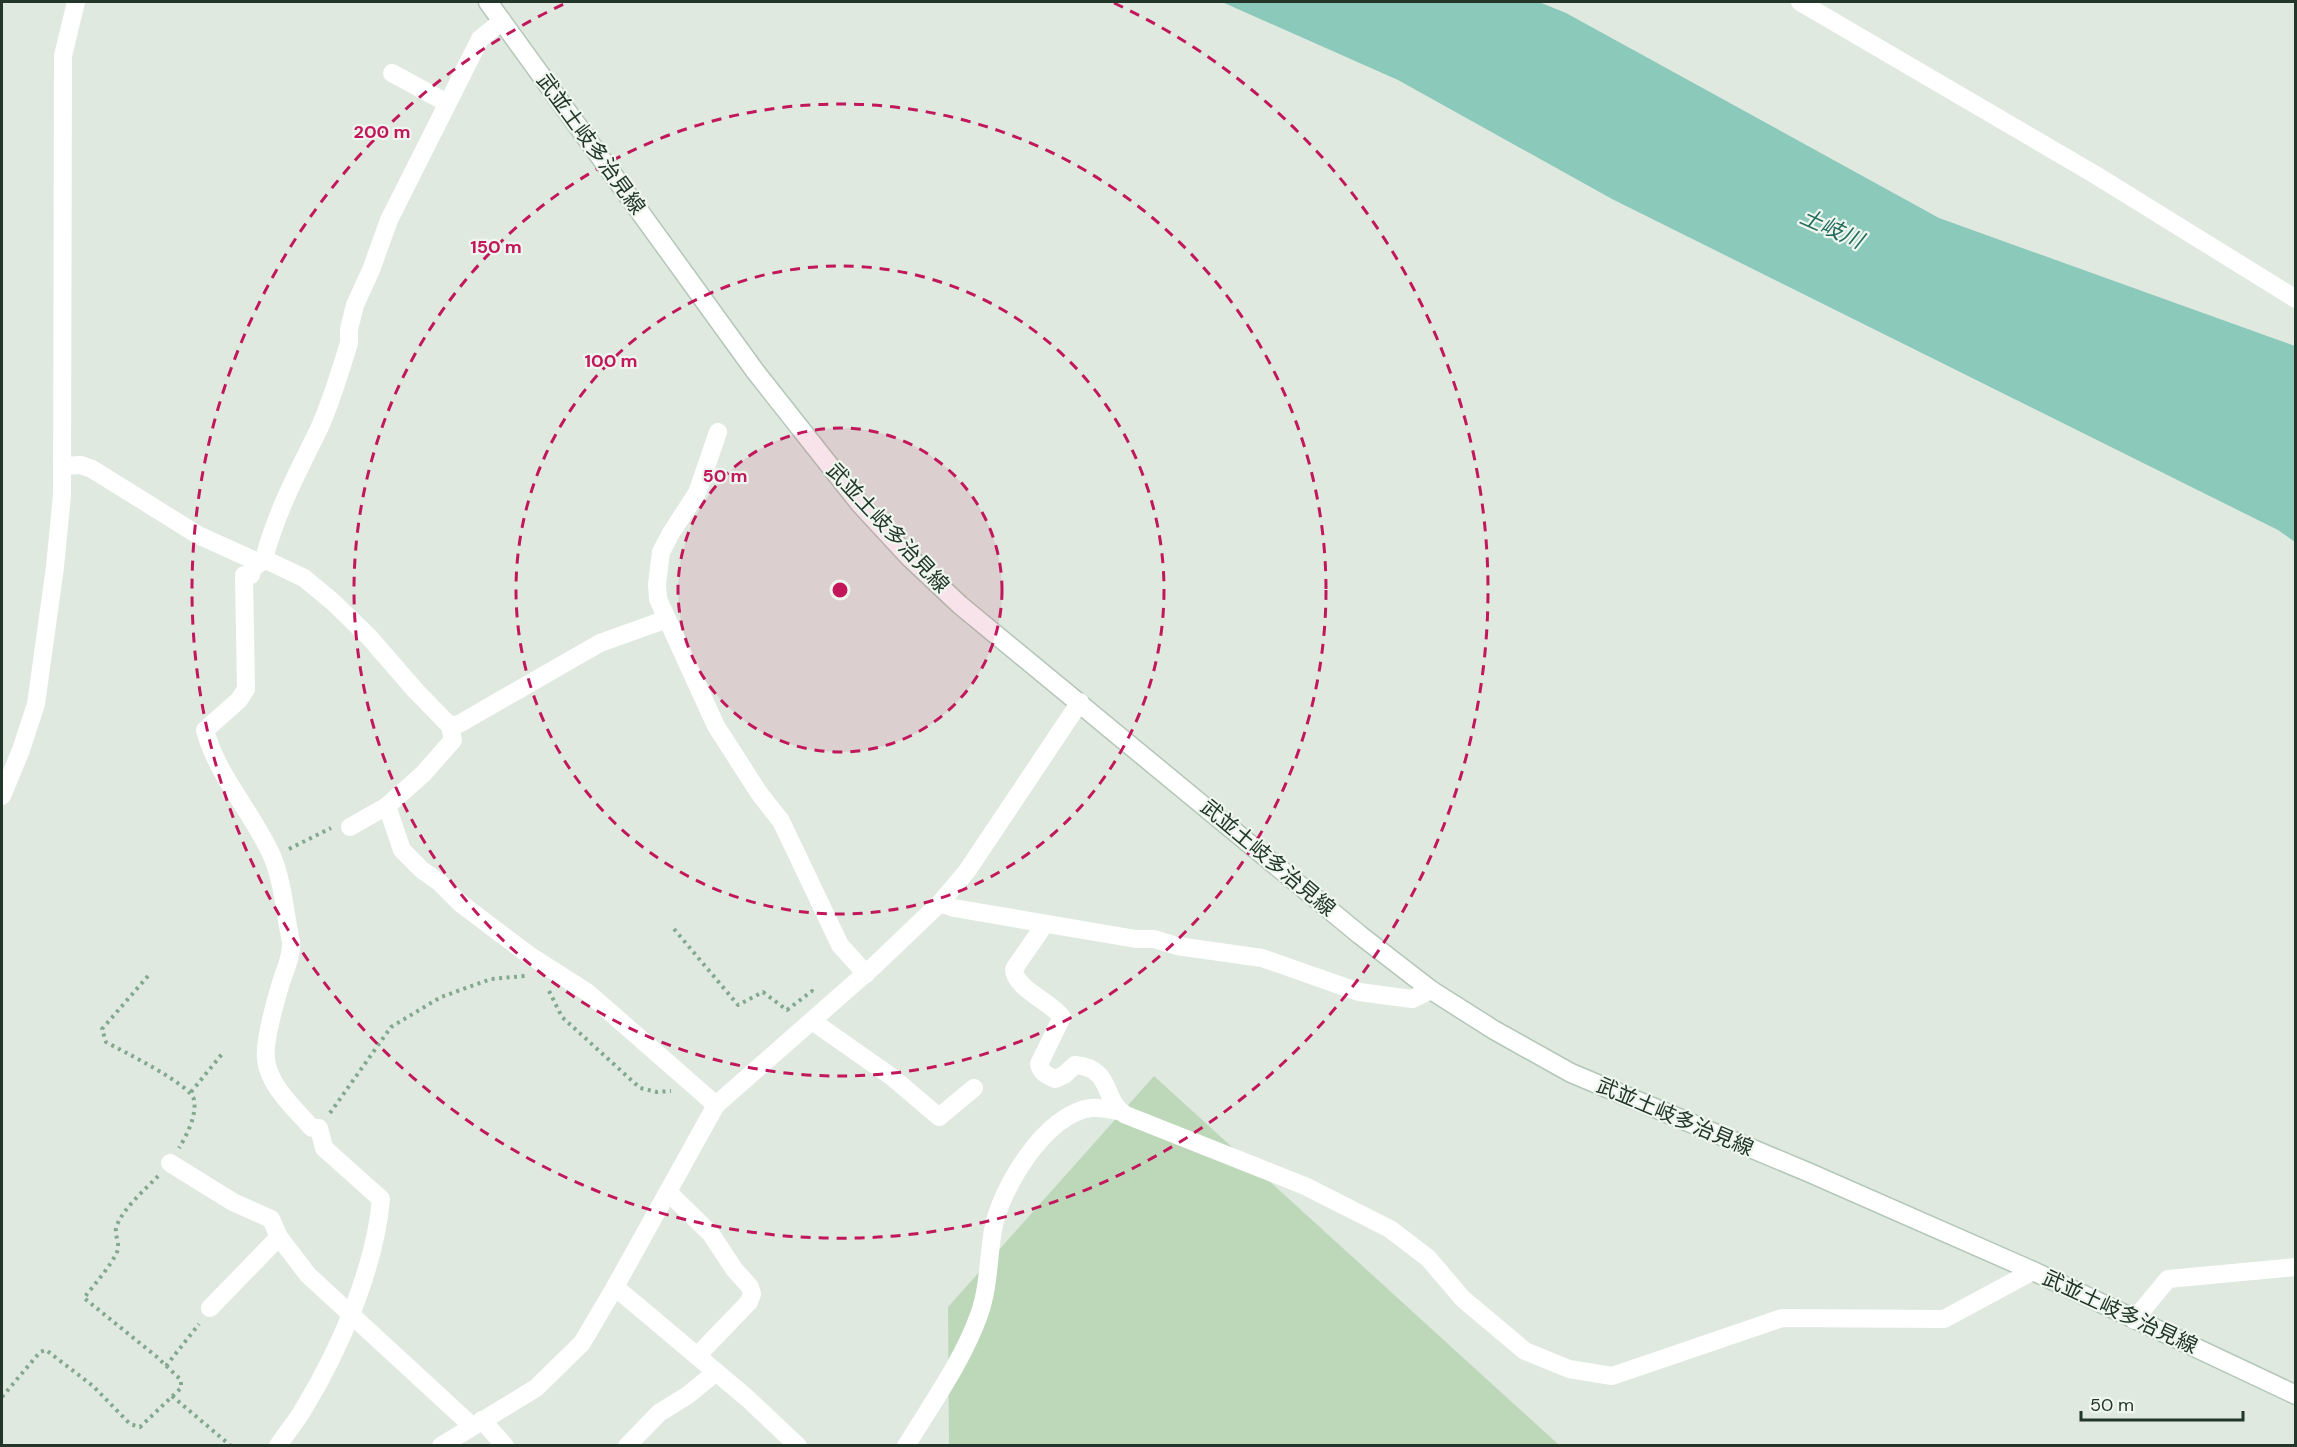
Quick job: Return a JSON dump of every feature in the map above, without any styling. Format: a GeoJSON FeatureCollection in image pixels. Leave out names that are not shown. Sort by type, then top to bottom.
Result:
{"type":"FeatureCollection","features":[{"type":"Feature","properties":{"kind":"street"},"geometry":{"type":"LineString","coordinates":[[2,796],[21,750],[36,704],[55,567],[63,466],[61,357],[63,56],[76,2]]}},
{"type":"Feature","properties":{"kind":"street","name":"武並土岐多治見線"},"geometry":{"type":"LineString","coordinates":[[488,2],[755,371],[860,504],[908,556],[960,605],[1360,935],[1431,990],[1494,1030],[1571,1073],[1810,1173],[2033,1271],[2295,1395]]}},
{"type":"Feature","properties":{"kind":"street"},"geometry":{"type":"LineString","coordinates":[[1800,2],[2094,174],[2295,299]]}},
{"type":"Feature","properties":{"kind":"street"},"geometry":{"type":"LineString","coordinates":[[278,1446],[314,1391],[351,1312],[378,1226],[381,1199],[324,1148],[320,1128],[312,1128],[278,1087],[268,1071],[265,1058],[283,974],[292,953],[291,942],[272,855],[250,813],[210,750],[205,730],[239,700],[246,689],[244,575],[251,575],[252,569],[262,561],[272,528],[326,409],[350,343],[349,329],[355,306],[389,220],[480,39],[502,21]]}},
{"type":"Feature","properties":{"kind":"street"},"geometry":{"type":"LineString","coordinates":[[393,73],[447,103]]}},
{"type":"Feature","properties":{"kind":"street"},"geometry":{"type":"LineString","coordinates":[[718,432],[697,494],[661,552],[657,584],[658,599],[716,726],[759,793],[781,821],[840,945],[866,974]]}},
{"type":"Feature","properties":{"kind":"street"},"geometry":{"type":"LineString","coordinates":[[63,466],[81,465],[92,469],[198,535],[304,578],[370,638],[450,726],[453,740],[423,774],[387,806],[350,827]]}},
{"type":"Feature","properties":{"kind":"street"},"geometry":{"type":"LineString","coordinates":[[450,726],[459,724],[600,643],[667,619]]}},
{"type":"Feature","properties":{"kind":"street"},"geometry":{"type":"LineString","coordinates":[[441,1446],[536,1388],[582,1342],[716,1105],[866,974],[940,903],[968,871],[1080,702]]}},
{"type":"Feature","properties":{"kind":"street"},"geometry":{"type":"LineString","coordinates":[[387,806],[402,850],[423,870],[543,970],[587,992],[716,1105]]}},
{"type":"Feature","properties":{"kind":"street"},"geometry":{"type":"LineString","coordinates":[[940,903],[954,909],[1262,958],[1359,992],[1412,999],[1431,990]]}},
{"type":"Feature","properties":{"kind":"street"},"geometry":{"type":"LineString","coordinates":[[1045,924],[1014,969],[1014,976],[1020,983],[1057,1010],[1062,1017],[1039,1064],[1040,1069],[1055,1079],[1064,1075],[1075,1065],[1082,1065],[1101,1074],[1119,1111]]}},
{"type":"Feature","properties":{"kind":"street"},"geometry":{"type":"LineString","coordinates":[[812,1021],[892,1077],[939,1117],[974,1088]]}},
{"type":"Feature","properties":{"kind":"street"},"geometry":{"type":"LineString","coordinates":[[906,1446],[968,1344],[985,1295],[990,1270],[993,1230],[998,1210],[1021,1166],[1039,1142],[1066,1118],[1092,1108],[1119,1111],[1305,1186],[1390,1228],[1428,1258],[1463,1299],[1525,1351],[1569,1369],[1612,1376],[1782,1318],[1944,1319],[2033,1271]]}},
{"type":"Feature","properties":{"kind":"street"},"geometry":{"type":"LineString","coordinates":[[171,1163],[233,1202],[271,1219],[279,1237],[308,1275],[505,1446]]}},
{"type":"Feature","properties":{"kind":"street"},"geometry":{"type":"LineString","coordinates":[[668,1192],[711,1234],[734,1269],[750,1287],[752,1294],[748,1302],[697,1356]]}},
{"type":"Feature","properties":{"kind":"street"},"geometry":{"type":"LineString","coordinates":[[210,1308],[279,1237]]}},
{"type":"Feature","properties":{"kind":"street"},"geometry":{"type":"LineString","coordinates":[[2134,1320],[2168,1279],[2295,1267]]}},
{"type":"Feature","properties":{"kind":"street"},"geometry":{"type":"LineString","coordinates":[[615,1287],[716,1372],[798,1446]]}},
{"type":"Feature","properties":{"kind":"street"},"geometry":{"type":"LineString","coordinates":[[627,1446],[659,1413],[688,1395],[716,1372]]}},
{"type":"Feature","properties":{"kind":"path"},"geometry":{"type":"LineString","coordinates":[[272,855],[303,843],[344,822],[350,827]]}},
{"type":"Feature","properties":{"kind":"path"},"geometry":{"type":"LineString","coordinates":[[674,929],[738,1005],[763,992],[787,1010],[812,991],[832,1003]]}},
{"type":"Feature","properties":{"kind":"path"},"geometry":{"type":"LineString","coordinates":[[320,1128],[391,1027],[441,997],[491,979],[543,970],[562,1017],[640,1088],[657,1092],[678,1090]]}},
{"type":"Feature","properties":{"kind":"path"},"geometry":{"type":"LineString","coordinates":[[2,1397],[40,1352],[46,1350],[93,1386],[130,1424],[140,1427],[182,1388],[181,1380],[166,1366],[84,1298],[117,1252],[118,1242],[115,1232],[117,1226],[134,1201],[171,1163],[192,1119],[195,1101],[191,1092],[106,1042],[102,1029],[148,976]]}},
{"type":"Feature","properties":{"kind":"path"},"geometry":{"type":"LineString","coordinates":[[191,1092],[222,1054]]}},
{"type":"Feature","properties":{"kind":"path"},"geometry":{"type":"LineString","coordinates":[[166,1366],[210,1308]]}},
{"type":"Feature","properties":{"kind":"path"},"geometry":{"type":"LineString","coordinates":[[172,1396],[231,1446]]}},
{"type":"Feature","properties":{"kind":"green space"},"geometry":{"type":"Polygon","coordinates":[[[1154,1076],[1559,1445],[949,1445],[948,1307],[1154,1076]]]}},
{"type":"Feature","properties":{"kind":"water","name":"土岐川"},"geometry":{"type":"Polygon","coordinates":[[[1222,2],[1539,2],[1566,13],[1939,218],[2295,346],[2295,542],[2278,530],[1612,199],[1398,80],[1222,2]]]}}]}
